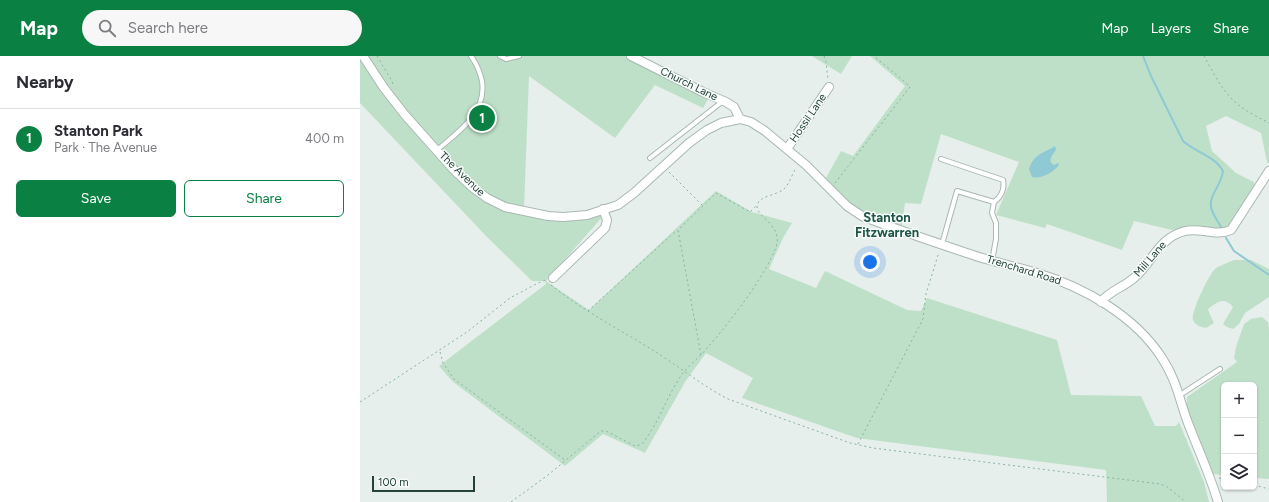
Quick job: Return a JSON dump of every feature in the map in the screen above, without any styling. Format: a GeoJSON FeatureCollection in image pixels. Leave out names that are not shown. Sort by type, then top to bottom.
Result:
{"type":"FeatureCollection","features":[{"type":"Feature","properties":{"kind":"street","name":"The Avenue"},"geometry":{"type":"LineString","coordinates":[[363,56],[384,88],[405,115],[472,187],[487,198],[505,207],[548,216],[563,217],[587,215],[618,206],[634,194],[689,143],[707,130],[721,123],[742,119]]}},
{"type":"Feature","properties":{"kind":"street","name":"Church Lane"},"geometry":{"type":"LineString","coordinates":[[631,56],[703,92],[723,100],[734,107],[742,119]]}},
{"type":"Feature","properties":{"kind":"street","name":"Hossil Lane"},"geometry":{"type":"LineString","coordinates":[[787,149],[829,87]]}},
{"type":"Feature","properties":{"kind":"street","name":"Trenchard Road"},"geometry":{"type":"LineString","coordinates":[[742,119],[757,126],[787,149],[848,206],[862,216],[992,261],[1060,280],[1082,290],[1130,323],[1154,346],[1167,366],[1180,395],[1188,422],[1218,502]]}},
{"type":"Feature","properties":{"kind":"street","name":"Mill Lane"},"geometry":{"type":"LineString","coordinates":[[1101,302],[1108,295],[1135,277],[1162,244],[1173,235],[1188,230],[1206,230],[1222,233],[1231,230],[1269,171]]}},
{"type":"Feature","properties":{"kind":"street"},"geometry":{"type":"LineString","coordinates":[[552,281],[605,228],[607,220],[603,210]]}},
{"type":"Feature","properties":{"kind":"lane"},"geometry":{"type":"LineString","coordinates":[[437,150],[461,129],[477,111],[480,104],[482,89],[480,76],[476,64],[470,56]]}},
{"type":"Feature","properties":{"kind":"lane"},"geometry":{"type":"LineString","coordinates":[[500,56],[506,59],[519,56]]}},
{"type":"Feature","properties":{"kind":"lane"},"geometry":{"type":"LineString","coordinates":[[650,158],[723,100]]}},
{"type":"Feature","properties":{"kind":"lane"},"geometry":{"type":"LineString","coordinates":[[942,159],[1003,180],[1004,186],[1001,195],[994,202],[992,213],[996,223],[996,239],[992,261]]}},
{"type":"Feature","properties":{"kind":"lane"},"geometry":{"type":"LineString","coordinates":[[942,244],[957,191],[994,202]]}},
{"type":"Feature","properties":{"kind":"lane"},"geometry":{"type":"LineString","coordinates":[[1180,395],[1220,369]]}},
{"type":"Feature","properties":{"kind":"path"},"geometry":{"type":"LineString","coordinates":[[377,56],[392,81],[393,88]]}},
{"type":"Feature","properties":{"kind":"path"},"geometry":{"type":"LineString","coordinates":[[824,56],[829,87]]}},
{"type":"Feature","properties":{"kind":"path"},"geometry":{"type":"LineString","coordinates":[[830,189],[910,87],[874,56]]}},
{"type":"Feature","properties":{"kind":"path"},"geometry":{"type":"LineString","coordinates":[[1204,56],[1226,92],[1232,99],[1248,111],[1269,123]]}},
{"type":"Feature","properties":{"kind":"path"},"geometry":{"type":"LineString","coordinates":[[588,312],[678,230],[716,193],[750,212],[763,198],[783,190],[800,160]]}},
{"type":"Feature","properties":{"kind":"path"},"geometry":{"type":"LineString","coordinates":[[664,167],[702,206]]}},
{"type":"Feature","properties":{"kind":"path"},"geometry":{"type":"LineString","coordinates":[[511,502],[566,460],[598,433],[603,431],[636,446],[642,444],[685,371],[701,356],[717,337],[745,299],[762,273],[776,246],[778,239],[777,233],[758,212],[757,205]]}},
{"type":"Feature","properties":{"kind":"path"},"geometry":{"type":"LineString","coordinates":[[678,230],[701,356]]}},
{"type":"Feature","properties":{"kind":"path"},"geometry":{"type":"LineString","coordinates":[[858,445],[923,319],[926,294],[942,244]]}},
{"type":"Feature","properties":{"kind":"path"},"geometry":{"type":"LineString","coordinates":[[360,402],[468,332],[510,298],[538,283],[552,281],[588,312],[652,349],[713,391],[728,399],[858,445],[1160,484],[1166,486],[1186,502]]}},
{"type":"Feature","properties":{"kind":"path"},"geometry":{"type":"LineString","coordinates":[[440,351],[443,363],[454,379],[566,460]]}},
{"type":"Feature","properties":{"kind":"path"},"geometry":{"type":"LineString","coordinates":[[1257,486],[1269,488]]}},
{"type":"Feature","properties":{"kind":"green space"},"geometry":{"type":"Polygon","coordinates":[[[360,56],[636,56],[711,94],[703,108],[655,85],[615,138],[529,76],[524,209],[563,214],[602,208],[604,215],[546,281],[589,310],[716,191],[752,212],[792,223],[783,238],[769,269],[816,288],[825,271],[907,310],[921,311],[927,298],[1057,340],[1071,395],[1141,396],[1155,426],[1176,426],[1179,422],[1204,482],[1209,502],[1107,502],[1106,470],[857,438],[742,398],[753,378],[706,353],[685,382],[645,453],[603,434],[565,466],[452,381],[439,366],[546,284],[545,281],[532,281],[487,237],[360,103],[360,56]]]}},
{"type":"Feature","properties":{"kind":"green space"},"geometry":{"type":"Polygon","coordinates":[[[812,56],[852,56],[841,74],[812,56]]]}},
{"type":"Feature","properties":{"kind":"green space"},"geometry":{"type":"Polygon","coordinates":[[[870,56],[1269,56],[1269,164],[1267,162],[1261,133],[1226,116],[1206,126],[1212,151],[1236,173],[1254,182],[1255,191],[1238,220],[1225,229],[1191,226],[1172,230],[1134,221],[1122,250],[1047,224],[1045,228],[996,215],[1019,162],[941,134],[921,204],[905,203],[902,226],[863,212],[851,204],[826,178],[841,151],[853,156],[905,86],[870,56]]]}},
{"type":"Feature","properties":{"kind":"green space"},"geometry":{"type":"Polygon","coordinates":[[[1234,260],[1251,260],[1269,269],[1269,297],[1245,313],[1239,324],[1233,329],[1223,324],[1233,307],[1224,301],[1217,302],[1208,309],[1214,323],[1206,328],[1199,326],[1193,320],[1194,310],[1212,272],[1222,265],[1234,260]]]}},
{"type":"Feature","properties":{"kind":"green space"},"geometry":{"type":"Polygon","coordinates":[[[1262,317],[1268,322],[1269,330],[1269,479],[1257,478],[1257,382],[1221,382],[1221,475],[1213,474],[1187,412],[1187,397],[1237,362],[1234,358],[1236,347],[1244,324],[1251,319],[1262,317]]]}},
{"type":"Feature","properties":{"kind":"water"},"geometry":{"type":"Polygon","coordinates":[[[1055,146],[1056,150],[1051,158],[1051,162],[1054,165],[1058,163],[1059,165],[1054,171],[1047,175],[1032,177],[1029,169],[1033,160],[1055,146]]]}},
{"type":"Feature","properties":{"kind":"waterway"},"geometry":{"type":"LineString","coordinates":[[1143,56],[1151,76],[1183,141],[1210,158],[1223,171],[1211,203],[1213,212],[1221,227]]}},
{"type":"Feature","properties":{"kind":"waterway"},"geometry":{"type":"LineString","coordinates":[[1226,238],[1234,251],[1269,275]]}},
{"type":"Feature","properties":{"kind":"place","name":"Stanton Park"},"geometry":{"type":"Point","coordinates":[482,118]}},
{"type":"Feature","properties":{"kind":"district","name":"Stanton Fitzwarren"},"geometry":{"type":"Point","coordinates":[887,224]}}]}
